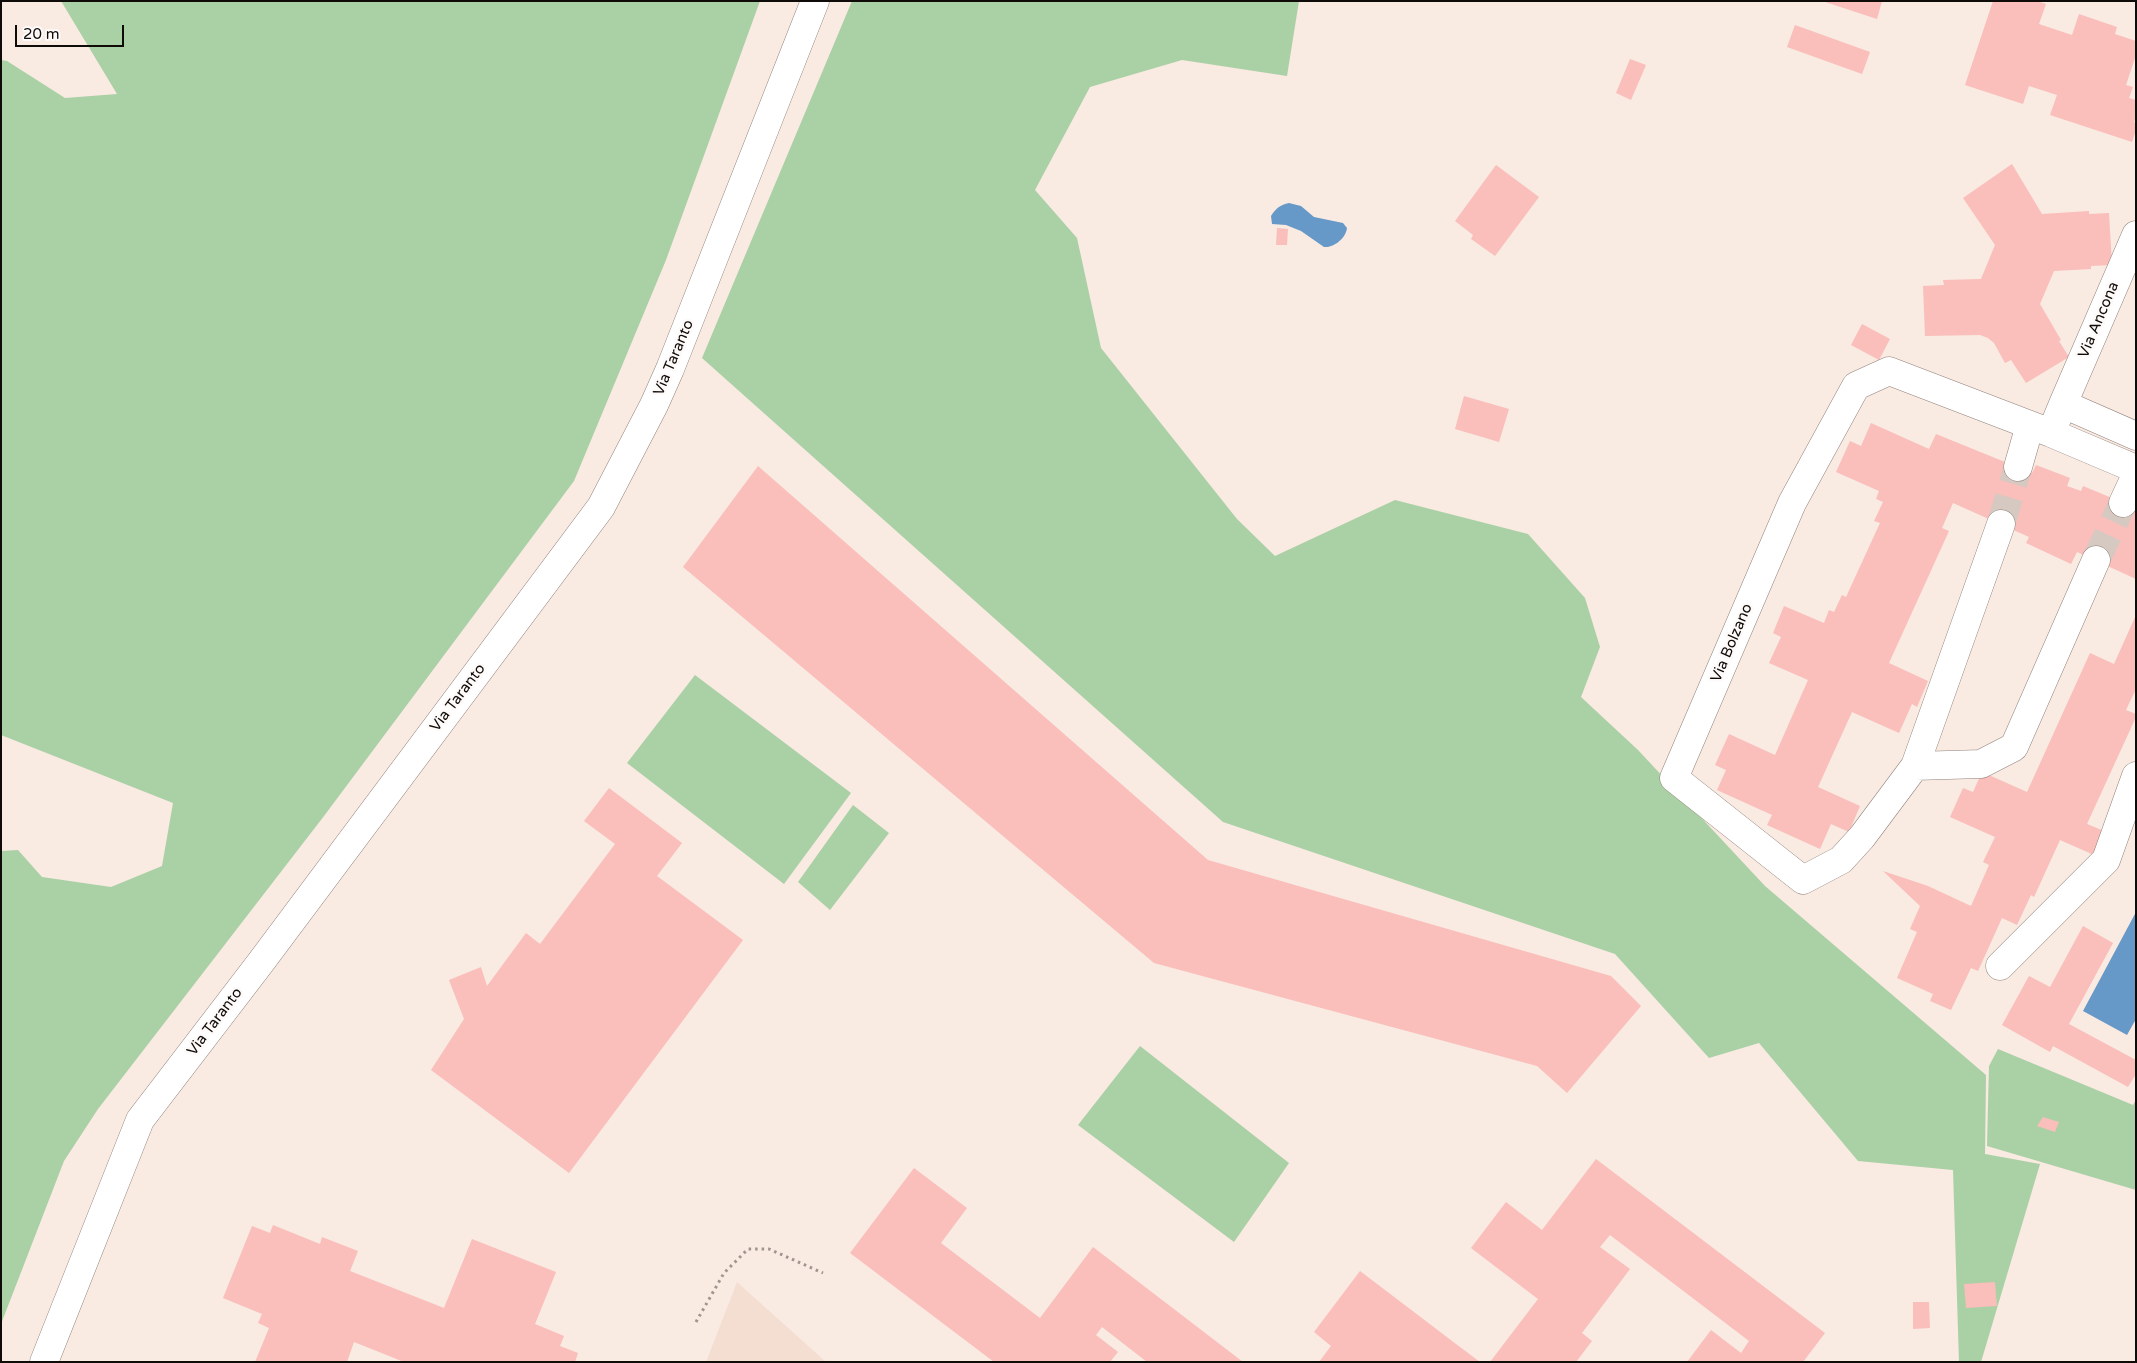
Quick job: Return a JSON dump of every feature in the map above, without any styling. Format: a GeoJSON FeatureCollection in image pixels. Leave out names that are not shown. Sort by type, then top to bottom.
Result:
{"type":"FeatureCollection","features":[{"type":"Feature","properties":{"kind":"street","name":"Via Taranto"},"geometry":{"type":"LineString","coordinates":[[44,1362],[140,1120],[261,962],[601,507],[654,405],[670,369],[815,1]]}},
{"type":"Feature","properties":{"kind":"street","name":"Via Ancona"},"geometry":{"type":"LineString","coordinates":[[2063,404],[2136,235]]}},
{"type":"Feature","properties":{"kind":"street","name":"Via Bolzano"},"geometry":{"type":"LineString","coordinates":[[2001,524],[1915,766],[1862,837],[1841,860],[1803,880],[1674,778],[1792,502],[1856,386],[1889,371],[2040,429],[2136,469]]}},
{"type":"Feature","properties":{"kind":"street"},"geometry":{"type":"LineString","coordinates":[[2018,467],[2040,429],[2063,404],[2136,436]]}},
{"type":"Feature","properties":{"kind":"street"},"geometry":{"type":"LineString","coordinates":[[2123,503],[2136,474]]}},
{"type":"Feature","properties":{"kind":"street"},"geometry":{"type":"LineString","coordinates":[[1915,766],[1981,764],[2014,747],[2096,560]]}},
{"type":"Feature","properties":{"kind":"street"},"geometry":{"type":"LineString","coordinates":[[2000,966],[2106,860],[2136,776]]}},
{"type":"Feature","properties":{"kind":"path"},"geometry":{"type":"LineString","coordinates":[[696,1322],[724,1273],[748,1249],[769,1249],[823,1273]]}},
{"type":"Feature","properties":{"kind":"shaded area"},"geometry":{"type":"Polygon","coordinates":[[[737,1282],[826,1362],[706,1362],[737,1282]]]}},
{"type":"Feature","properties":{"kind":"green space"},"geometry":{"type":"Polygon","coordinates":[[[61,1],[760,1],[666,260],[574,481],[324,816],[98,1109],[64,1161],[1,1324],[1,851],[18,850],[42,877],[111,887],[162,866],[173,803],[1,735],[1,60],[7,61],[65,98],[117,94],[61,1]]]}},
{"type":"Feature","properties":{"kind":"green space"},"geometry":{"type":"Polygon","coordinates":[[[852,1],[1299,1],[1287,76],[1182,60],[1090,87],[1035,190],[1077,238],[1101,348],[1237,519],[1275,556],[1395,500],[1528,534],[1585,598],[1600,647],[1581,697],[1638,750],[1765,886],[1986,1075],[1985,1154],[2040,1164],[1981,1362],[1959,1362],[1953,1170],[1858,1161],[1759,1043],[1709,1058],[1615,954],[1223,822],[702,358],[852,1]]]}},
{"type":"Feature","properties":{"kind":"green space"},"geometry":{"type":"Polygon","coordinates":[[[695,675],[851,793],[784,884],[627,763],[695,675]]]}},
{"type":"Feature","properties":{"kind":"green space"},"geometry":{"type":"Polygon","coordinates":[[[853,805],[889,833],[830,910],[798,882],[853,805]]]}},
{"type":"Feature","properties":{"kind":"green space"},"geometry":{"type":"Polygon","coordinates":[[[1140,1046],[1289,1163],[1234,1242],[1078,1125],[1140,1046]]]}},
{"type":"Feature","properties":{"kind":"green space"},"geometry":{"type":"Polygon","coordinates":[[[1998,1049],[2133,1105],[2136,1100],[2136,1190],[1987,1146],[1989,1066],[1998,1049]]]}},
{"type":"Feature","properties":{"kind":"water"},"geometry":{"type":"Polygon","coordinates":[[[1289,203],[1301,206],[1314,217],[1343,223],[1347,228],[1342,239],[1332,246],[1324,247],[1301,231],[1286,225],[1272,224],[1271,216],[1275,211],[1289,203]]]}},
{"type":"Feature","properties":{"kind":"water"},"geometry":{"type":"Polygon","coordinates":[[[2136,912],[2136,1019],[2127,1035],[2083,1011],[2136,912]]]}},
{"type":"Feature","properties":{"kind":"building"},"geometry":{"type":"Polygon","coordinates":[[[1822,1],[1882,1],[1877,19],[1822,1]]]}},
{"type":"Feature","properties":{"kind":"building"},"geometry":{"type":"Polygon","coordinates":[[[1993,1],[2037,1],[2046,4],[2039,24],[2072,35],[2079,14],[2117,27],[2115,34],[2136,41],[2136,55],[2126,85],[2133,87],[2129,98],[2136,100],[2134,122],[2136,123],[2136,130],[2132,142],[2050,115],[2057,95],[2029,86],[2023,104],[1965,85],[1993,1]]]}},
{"type":"Feature","properties":{"kind":"building"},"geometry":{"type":"Polygon","coordinates":[[[1795,25],[1870,52],[1862,74],[1787,47],[1795,25]]]}},
{"type":"Feature","properties":{"kind":"building"},"geometry":{"type":"Polygon","coordinates":[[[1630,59],[1646,65],[1631,100],[1616,93],[1630,59]]]}},
{"type":"Feature","properties":{"kind":"building"},"geometry":{"type":"Polygon","coordinates":[[[2012,164],[2042,214],[2089,211],[2089,214],[2109,213],[2112,265],[2091,266],[2091,269],[2054,271],[2040,304],[2069,357],[2026,383],[2011,360],[2005,363],[1994,343],[1988,338],[1980,335],[1925,336],[1923,286],[1944,285],[1943,280],[1981,279],[1995,245],[1963,198],[2012,164]]]}},
{"type":"Feature","properties":{"kind":"building"},"geometry":{"type":"Polygon","coordinates":[[[1496,165],[1539,197],[1495,256],[1471,239],[1473,235],[1455,221],[1496,165]]]}},
{"type":"Feature","properties":{"kind":"building"},"geometry":{"type":"Polygon","coordinates":[[[1277,228],[1288,229],[1287,245],[1276,245],[1277,228]]]}},
{"type":"Feature","properties":{"kind":"building"},"geometry":{"type":"Polygon","coordinates":[[[1862,324],[1890,339],[1879,360],[1851,345],[1862,324]]]}},
{"type":"Feature","properties":{"kind":"building"},"geometry":{"type":"Polygon","coordinates":[[[1464,396],[1509,409],[1499,442],[1455,429],[1464,396]]]}},
{"type":"Feature","properties":{"kind":"building"},"geometry":{"type":"Polygon","coordinates":[[[1871,423],[1929,449],[1936,434],[2032,473],[2036,465],[2070,478],[2067,486],[2081,491],[2083,486],[2136,508],[2136,579],[2077,552],[2071,564],[2026,543],[2029,537],[1953,503],[1942,528],[1949,531],[1889,663],[1928,681],[1917,707],[1912,704],[1899,733],[1852,712],[1818,787],[1860,806],[1849,832],[1831,824],[1820,849],[1767,825],[1772,815],[1717,790],[1726,770],[1715,765],[1729,734],[1775,755],[1808,680],[1769,663],[1781,637],[1773,633],[1784,606],[1824,623],[1829,610],[1834,612],[1842,595],[1846,597],[1880,523],[1874,521],[1883,502],[1876,499],[1879,491],[1836,472],[1850,441],[1861,446],[1871,423]]]}},
{"type":"Feature","properties":{"kind":"building"},"geometry":{"type":"Polygon","coordinates":[[[758,466],[1208,860],[1611,976],[1641,1006],[1567,1093],[1537,1066],[1154,963],[683,567],[758,466]]]}},
{"type":"Feature","properties":{"kind":"building"},"geometry":{"type":"Polygon","coordinates":[[[2136,615],[2136,689],[2126,710],[2136,714],[2136,717],[2087,824],[2104,831],[2094,855],[2060,840],[2034,897],[2031,895],[2017,925],[2002,918],[1978,971],[1971,968],[1951,1010],[1930,1001],[1933,994],[1897,978],[1917,932],[1910,929],[1920,906],[1883,871],[1928,886],[1971,906],[1989,865],[1983,862],[1995,837],[1950,817],[1963,788],[1973,792],[1982,772],[2027,792],[2090,653],[2114,664],[2136,615]]]}},
{"type":"Feature","properties":{"kind":"building"},"geometry":{"type":"Polygon","coordinates":[[[609,788],[682,843],[657,876],[743,940],[569,1173],[431,1070],[464,1019],[449,980],[481,967],[487,986],[526,933],[540,944],[615,844],[584,821],[609,788]]]}},
{"type":"Feature","properties":{"kind":"building"},"geometry":{"type":"Polygon","coordinates":[[[2083,926],[2113,943],[2069,1024],[2136,1060],[2136,1074],[2128,1087],[2053,1046],[2050,1052],[2002,1025],[2029,976],[2050,987],[2083,926]]]}},
{"type":"Feature","properties":{"kind":"building"},"geometry":{"type":"Polygon","coordinates":[[[2043,1117],[2059,1122],[2055,1132],[2037,1126],[2043,1117]]]}},
{"type":"Feature","properties":{"kind":"building"},"geometry":{"type":"Polygon","coordinates":[[[1596,1159],[1825,1333],[1803,1362],[1687,1362],[1711,1330],[1741,1353],[1749,1341],[1610,1235],[1600,1247],[1630,1269],[1582,1333],[1592,1341],[1576,1362],[1490,1362],[1538,1299],[1471,1248],[1506,1202],[1542,1230],[1596,1159]]]}},
{"type":"Feature","properties":{"kind":"building"},"geometry":{"type":"Polygon","coordinates":[[[914,1168],[967,1208],[941,1243],[1040,1318],[1093,1247],[1243,1362],[1147,1362],[1102,1327],[1096,1335],[1118,1352],[1110,1362],[994,1362],[850,1253],[914,1168]]]}},
{"type":"Feature","properties":{"kind":"building"},"geometry":{"type":"Polygon","coordinates":[[[273,1225],[320,1244],[322,1237],[358,1251],[350,1271],[444,1308],[472,1239],[556,1272],[535,1324],[564,1336],[560,1346],[578,1353],[575,1362],[404,1362],[354,1342],[347,1362],[255,1362],[269,1328],[258,1323],[262,1314],[223,1298],[252,1226],[270,1233],[273,1225]]]}},
{"type":"Feature","properties":{"kind":"building"},"geometry":{"type":"Polygon","coordinates":[[[1360,1271],[1480,1362],[1319,1362],[1331,1346],[1314,1332],[1360,1271]]]}},
{"type":"Feature","properties":{"kind":"building"},"geometry":{"type":"Polygon","coordinates":[[[1995,1282],[1997,1306],[1966,1308],[1964,1284],[1995,1282]]]}},
{"type":"Feature","properties":{"kind":"building"},"geometry":{"type":"Polygon","coordinates":[[[1913,1302],[1929,1302],[1930,1328],[1913,1329],[1913,1302]]]}},
{"type":"Feature","properties":{"kind":"tunnel"},"geometry":{"type":"LineString","coordinates":[[2001,524],[2018,467]]}},
{"type":"Feature","properties":{"kind":"tunnel"},"geometry":{"type":"LineString","coordinates":[[2096,560],[2123,503]]}}]}
